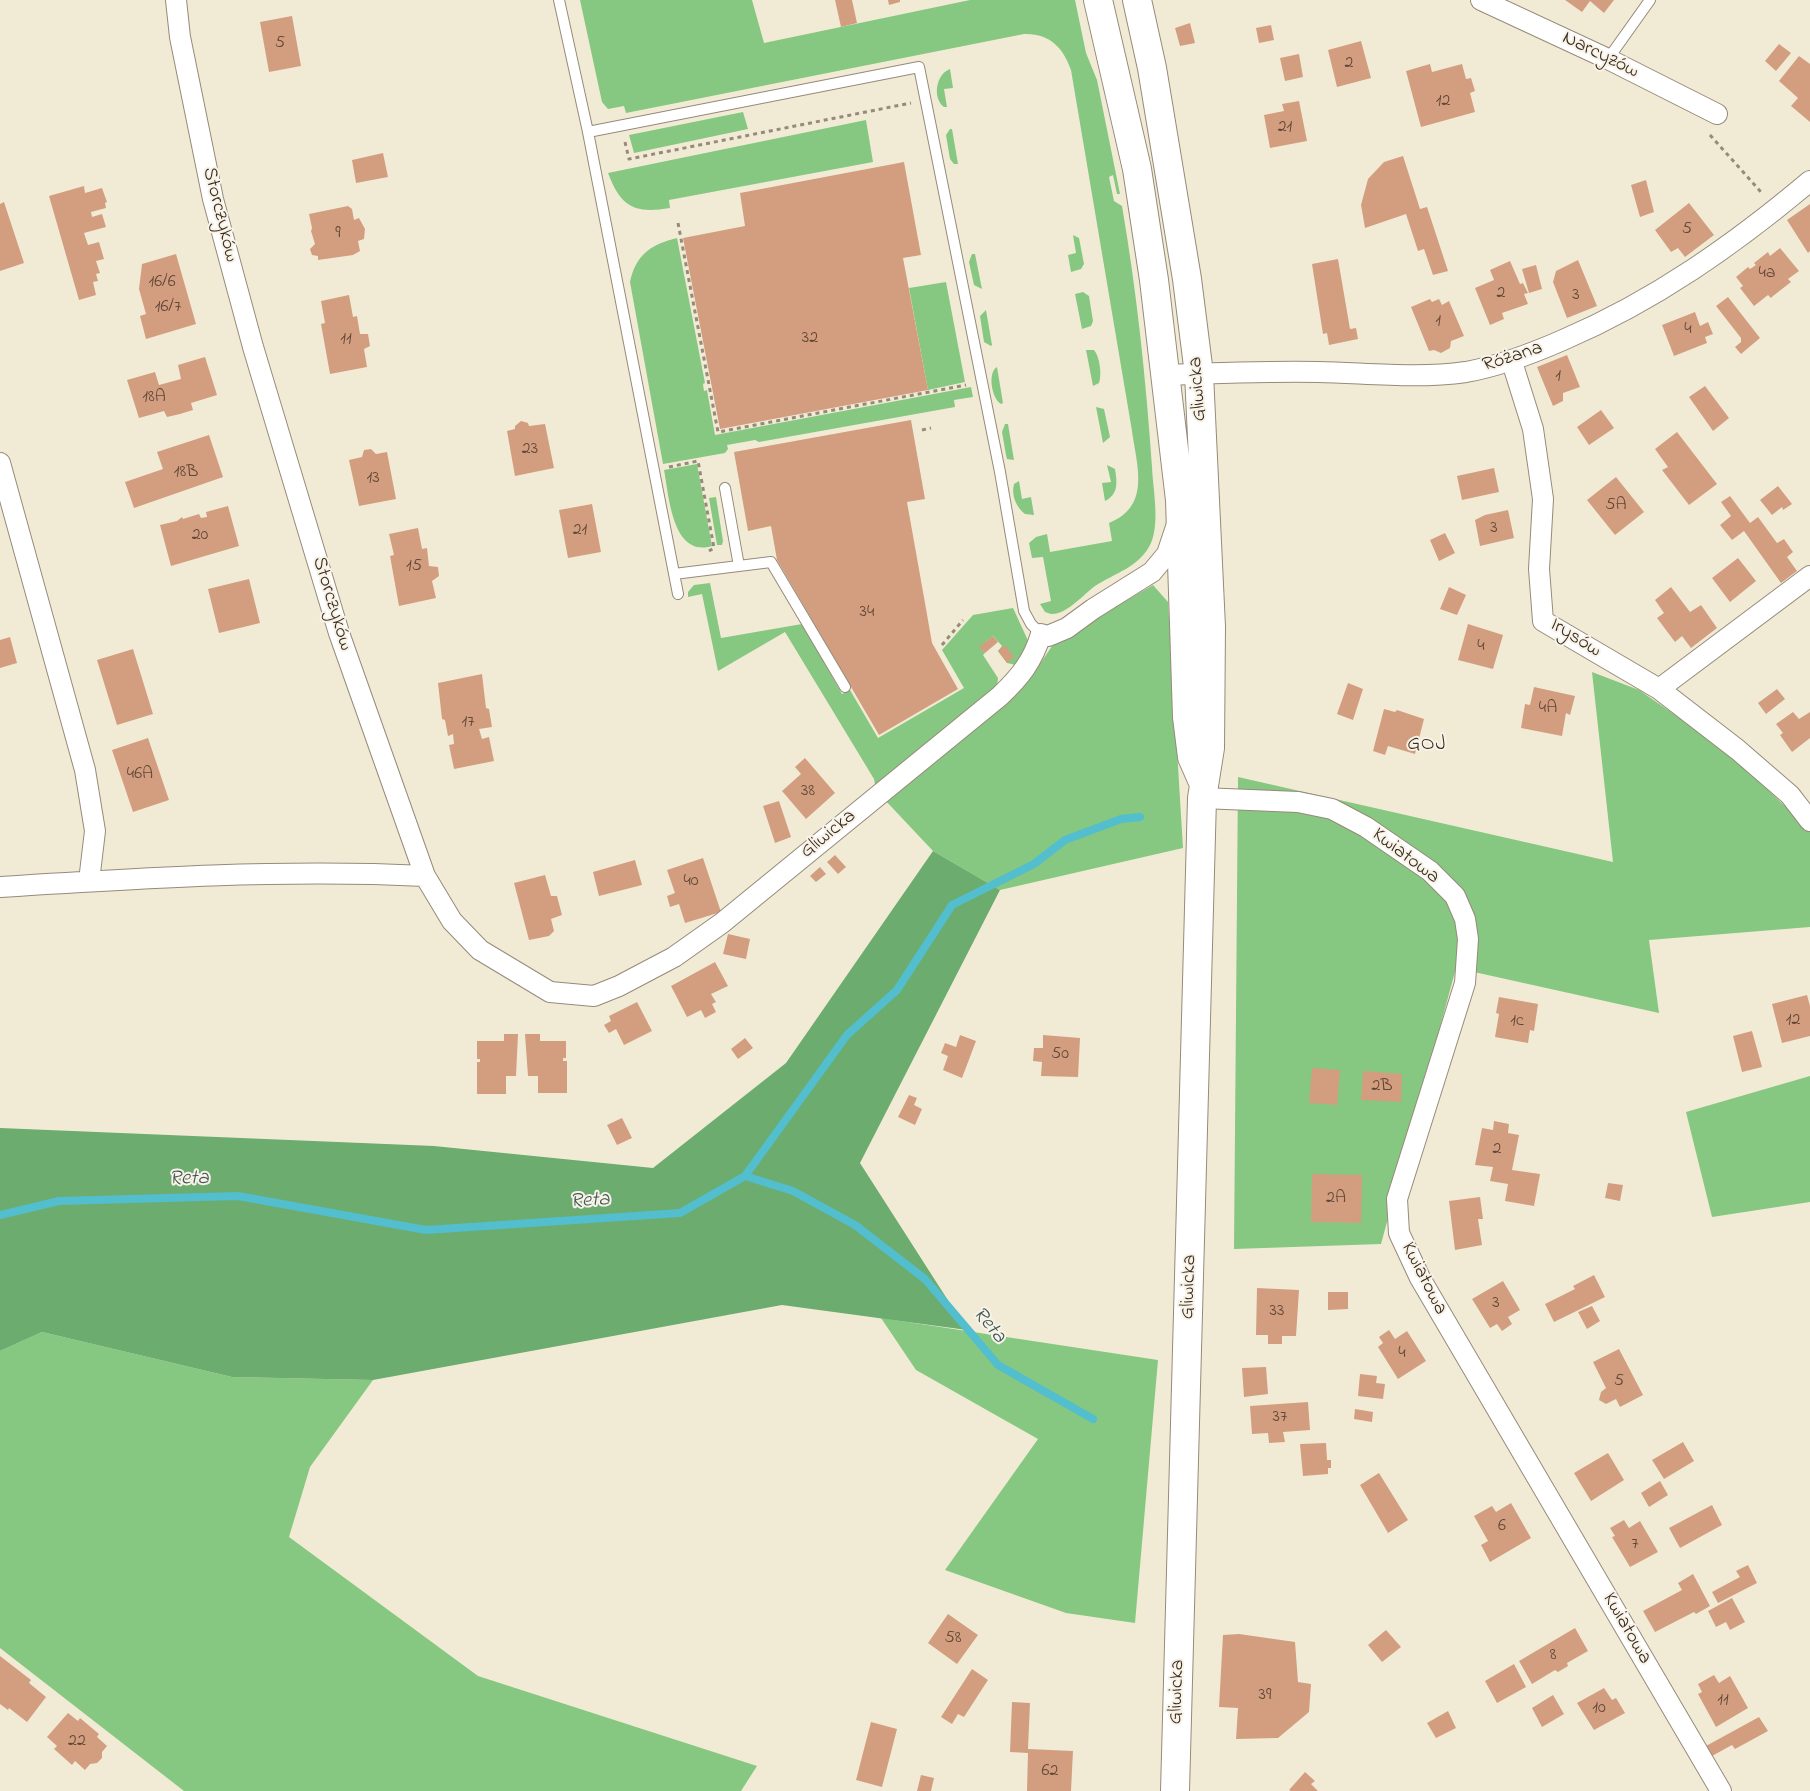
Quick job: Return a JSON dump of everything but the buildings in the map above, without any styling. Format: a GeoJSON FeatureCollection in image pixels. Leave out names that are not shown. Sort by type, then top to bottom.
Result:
{"type":"FeatureCollection","features":[{"type":"Feature","properties":{"kind":"main road","name":"Gliwicka"},"geometry":{"type":"LineString","coordinates":[[1098,0],[1136,169],[1154,280],[1180,500],[1187,717],[1192,757],[1203,790]]}},
{"type":"Feature","properties":{"kind":"main road","name":"Gliwicka"},"geometry":{"type":"LineString","coordinates":[[1137,0],[1154,77],[1187,279],[1199,374],[1211,627],[1210,748],[1203,790],[1175,1791]]}},
{"type":"Feature","properties":{"kind":"street","name":"Storczyków"},"geometry":{"type":"LineString","coordinates":[[176,0],[180,37],[213,199],[253,347],[339,633],[425,876]]}},
{"type":"Feature","properties":{"kind":"street","name":"Narcyzów"},"geometry":{"type":"LineString","coordinates":[[1481,0],[1608,59],[1717,114]]}},
{"type":"Feature","properties":{"kind":"street","name":"Różana"},"geometry":{"type":"LineString","coordinates":[[1166,375],[1317,372],[1419,375],[1465,372],[1512,362],[1590,329],[1650,298],[1711,259],[1777,209],[1810,181]]}},
{"type":"Feature","properties":{"kind":"street","name":"Irysów"},"geometry":{"type":"LineString","coordinates":[[1512,362],[1533,429],[1543,499],[1539,569],[1543,621],[1659,689],[1738,750],[1790,795],[1810,821]]}},
{"type":"Feature","properties":{"kind":"street"},"geometry":{"type":"LineString","coordinates":[[0,463],[85,770],[95,831],[89,881]]}},
{"type":"Feature","properties":{"kind":"street","name":"Gliwicka"},"geometry":{"type":"LineString","coordinates":[[425,876],[452,921],[480,950],[550,992],[594,996],[619,986],[674,957],[722,923],[1000,696],[1024,672],[1036,653],[1042,634],[1048,636],[1067,628],[1092,609],[1152,572],[1161,563],[1172,544],[1180,500]]}},
{"type":"Feature","properties":{"kind":"street"},"geometry":{"type":"LineString","coordinates":[[1659,689],[1810,576]]}},
{"type":"Feature","properties":{"kind":"street","name":"Kwiatowa"},"geometry":{"type":"LineString","coordinates":[[1203,790],[1298,802],[1332,809],[1366,827],[1430,871],[1455,896],[1464,919],[1468,939],[1465,983],[1397,1199],[1399,1233],[1420,1278],[1465,1357],[1544,1487],[1721,1791]]}},
{"type":"Feature","properties":{"kind":"street"},"geometry":{"type":"LineString","coordinates":[[0,886],[89,881],[370,873],[425,876]]}},
{"type":"Feature","properties":{"kind":"lane"},"geometry":{"type":"LineString","coordinates":[[559,0],[588,132],[678,594]]}},
{"type":"Feature","properties":{"kind":"lane"},"geometry":{"type":"LineString","coordinates":[[1608,59],[1650,0]]}},
{"type":"Feature","properties":{"kind":"lane"},"geometry":{"type":"LineString","coordinates":[[588,132],[919,67],[1011,531],[1024,610],[1031,624],[1042,634]]}},
{"type":"Feature","properties":{"kind":"lane"},"geometry":{"type":"LineString","coordinates":[[725,488],[739,566]]}},
{"type":"Feature","properties":{"kind":"lane"},"geometry":{"type":"LineString","coordinates":[[674,574],[771,562],[845,687]]}},
{"type":"Feature","properties":{"kind":"path"},"geometry":{"type":"LineString","coordinates":[[625,141],[629,158],[926,100]]}},
{"type":"Feature","properties":{"kind":"path"},"geometry":{"type":"LineString","coordinates":[[1707,132],[1777,209]]}},
{"type":"Feature","properties":{"kind":"path"},"geometry":{"type":"LineString","coordinates":[[678,223],[718,432],[982,382]]}},
{"type":"Feature","properties":{"kind":"path"},"geometry":{"type":"LineString","coordinates":[[922,430],[931,428]]}},
{"type":"Feature","properties":{"kind":"path"},"geometry":{"type":"LineString","coordinates":[[682,464],[698,461],[714,548],[702,552]]}},
{"type":"Feature","properties":{"kind":"path"},"geometry":{"type":"LineString","coordinates":[[942,645],[963,620]]}},
{"type":"Feature","properties":{"kind":"green space"},"geometry":{"type":"Polygon","coordinates":[[[580,0],[752,0],[764,43],[970,0],[1075,0],[1086,53],[1097,80],[1120,194],[1117,194],[1113,175],[1109,177],[1114,201],[1122,206],[1132,271],[1147,402],[1156,516],[1151,543],[1134,564],[1095,586],[1063,611],[1051,614],[1045,612],[1040,604],[1051,601],[1043,557],[1032,558],[1029,543],[1036,537],[1047,534],[1050,552],[1112,541],[1109,523],[1122,516],[1131,507],[1136,496],[1138,484],[1136,458],[1071,70],[1059,48],[1041,36],[1024,34],[626,113],[624,106],[608,109],[602,102],[580,0]]]}},
{"type":"Feature","properties":{"kind":"green space"},"geometry":{"type":"Polygon","coordinates":[[[950,69],[953,88],[944,89],[947,107],[944,107],[938,98],[937,86],[941,76],[950,69]]]}},
{"type":"Feature","properties":{"kind":"green space"},"geometry":{"type":"Polygon","coordinates":[[[743,112],[748,129],[634,153],[629,135],[743,112]]]}},
{"type":"Feature","properties":{"kind":"green space"},"geometry":{"type":"Polygon","coordinates":[[[866,120],[873,162],[669,200],[670,208],[647,210],[638,209],[630,205],[618,194],[608,173],[866,120]]]}},
{"type":"Feature","properties":{"kind":"green space"},"geometry":{"type":"Polygon","coordinates":[[[952,129],[958,164],[954,164],[950,159],[946,135],[952,129]]]}},
{"type":"Feature","properties":{"kind":"green space"},"geometry":{"type":"Polygon","coordinates":[[[1073,235],[1079,238],[1084,264],[1081,269],[1071,272],[1068,255],[1076,253],[1073,235]]]}},
{"type":"Feature","properties":{"kind":"green space"},"geometry":{"type":"Polygon","coordinates":[[[677,238],[705,383],[703,384],[704,391],[707,390],[715,435],[971,387],[973,397],[954,400],[955,407],[759,442],[755,440],[727,445],[728,449],[725,453],[663,464],[630,282],[636,264],[646,252],[660,243],[677,238]]]}},
{"type":"Feature","properties":{"kind":"green space"},"geometry":{"type":"Polygon","coordinates":[[[972,254],[975,254],[982,289],[974,285],[969,262],[972,254]]]}},
{"type":"Feature","properties":{"kind":"green space"},"geometry":{"type":"Polygon","coordinates":[[[946,282],[965,382],[928,390],[909,288],[946,282]]]}},
{"type":"Feature","properties":{"kind":"green space"},"geometry":{"type":"Polygon","coordinates":[[[1083,292],[1089,296],[1093,321],[1091,326],[1082,329],[1075,294],[1083,292]]]}},
{"type":"Feature","properties":{"kind":"green space"},"geometry":{"type":"Polygon","coordinates":[[[986,310],[991,346],[984,342],[980,316],[986,310]]]}},
{"type":"Feature","properties":{"kind":"green space"},"geometry":{"type":"Polygon","coordinates":[[[1086,350],[1094,350],[1099,361],[1100,380],[1099,383],[1093,386],[1086,350]]]}},
{"type":"Feature","properties":{"kind":"green space"},"geometry":{"type":"Polygon","coordinates":[[[997,367],[1003,403],[1001,404],[995,397],[991,380],[997,367]]]}},
{"type":"Feature","properties":{"kind":"green space"},"geometry":{"type":"Polygon","coordinates":[[[1096,407],[1104,409],[1110,437],[1103,443],[1096,407]]]}},
{"type":"Feature","properties":{"kind":"green space"},"geometry":{"type":"Polygon","coordinates":[[[1005,424],[1008,424],[1014,460],[1007,459],[1006,455],[1002,432],[1005,424]]]}},
{"type":"Feature","properties":{"kind":"green space"},"geometry":{"type":"Polygon","coordinates":[[[697,464],[712,546],[699,547],[688,543],[675,522],[668,494],[664,470],[697,464]]]}},
{"type":"Feature","properties":{"kind":"green space"},"geometry":{"type":"Polygon","coordinates":[[[1107,465],[1115,469],[1116,487],[1113,495],[1105,501],[1102,483],[1111,482],[1107,465]]]}},
{"type":"Feature","properties":{"kind":"green space"},"geometry":{"type":"Polygon","coordinates":[[[1019,481],[1022,499],[1031,497],[1034,515],[1025,514],[1015,500],[1014,484],[1019,481]]]}},
{"type":"Feature","properties":{"kind":"green space"},"geometry":{"type":"Polygon","coordinates":[[[716,497],[722,545],[717,545],[709,498],[716,497]]]}},
{"type":"Feature","properties":{"kind":"green space"},"geometry":{"type":"Polygon","coordinates":[[[710,583],[721,638],[802,624],[842,694],[850,690],[878,738],[964,688],[942,650],[973,615],[1013,608],[1031,647],[1016,665],[1007,663],[998,651],[1002,646],[993,636],[980,647],[998,678],[997,688],[876,790],[874,779],[785,632],[718,671],[702,594],[688,597],[688,592],[694,585],[710,583]]]}},
{"type":"Feature","properties":{"kind":"green space"},"geometry":{"type":"Polygon","coordinates":[[[1153,585],[1168,602],[1183,848],[1000,890],[933,851],[884,799],[1032,676],[1054,643],[1153,585]]]}},
{"type":"Feature","properties":{"kind":"green space"},"geometry":{"type":"Polygon","coordinates":[[[1592,672],[1639,690],[1726,750],[1810,830],[1810,927],[1649,940],[1659,1013],[1456,968],[1381,1244],[1234,1249],[1238,777],[1613,862],[1592,672]]]}},
{"type":"Feature","properties":{"kind":"green space"},"geometry":{"type":"Polygon","coordinates":[[[933,851],[1000,890],[860,1163],[967,1330],[782,1305],[373,1380],[232,1377],[42,1332],[0,1351],[0,1128],[434,1146],[653,1168],[786,1063],[933,851]]]}},
{"type":"Feature","properties":{"kind":"green space"},"geometry":{"type":"Polygon","coordinates":[[[1810,1076],[1810,1202],[1712,1217],[1686,1112],[1810,1076]]]}},
{"type":"Feature","properties":{"kind":"green space"},"geometry":{"type":"Polygon","coordinates":[[[881,1318],[1158,1360],[1135,1623],[1066,1613],[945,1570],[1038,1439],[916,1370],[881,1318]]]}},
{"type":"Feature","properties":{"kind":"green space"},"geometry":{"type":"Polygon","coordinates":[[[42,1332],[232,1377],[373,1380],[310,1467],[289,1537],[478,1676],[757,1766],[741,1791],[184,1791],[0,1648],[0,1351],[42,1332]]]}},
{"type":"Feature","properties":{"kind":"waterway"},"geometry":{"type":"LineString","coordinates":[[745,1176],[847,1035],[897,990],[952,905],[1034,864],[1065,840],[1121,819],[1140,817]]}},
{"type":"Feature","properties":{"kind":"waterway","name":"Reta"},"geometry":{"type":"LineString","coordinates":[[0,1215],[59,1201],[238,1196],[426,1230],[680,1213],[745,1176],[793,1191],[855,1225],[925,1279],[998,1365],[1093,1419]]}},
{"type":"Feature","properties":{"kind":"district","name":"GOJ"},"geometry":{"type":"Point","coordinates":[1427,746]}}]}
